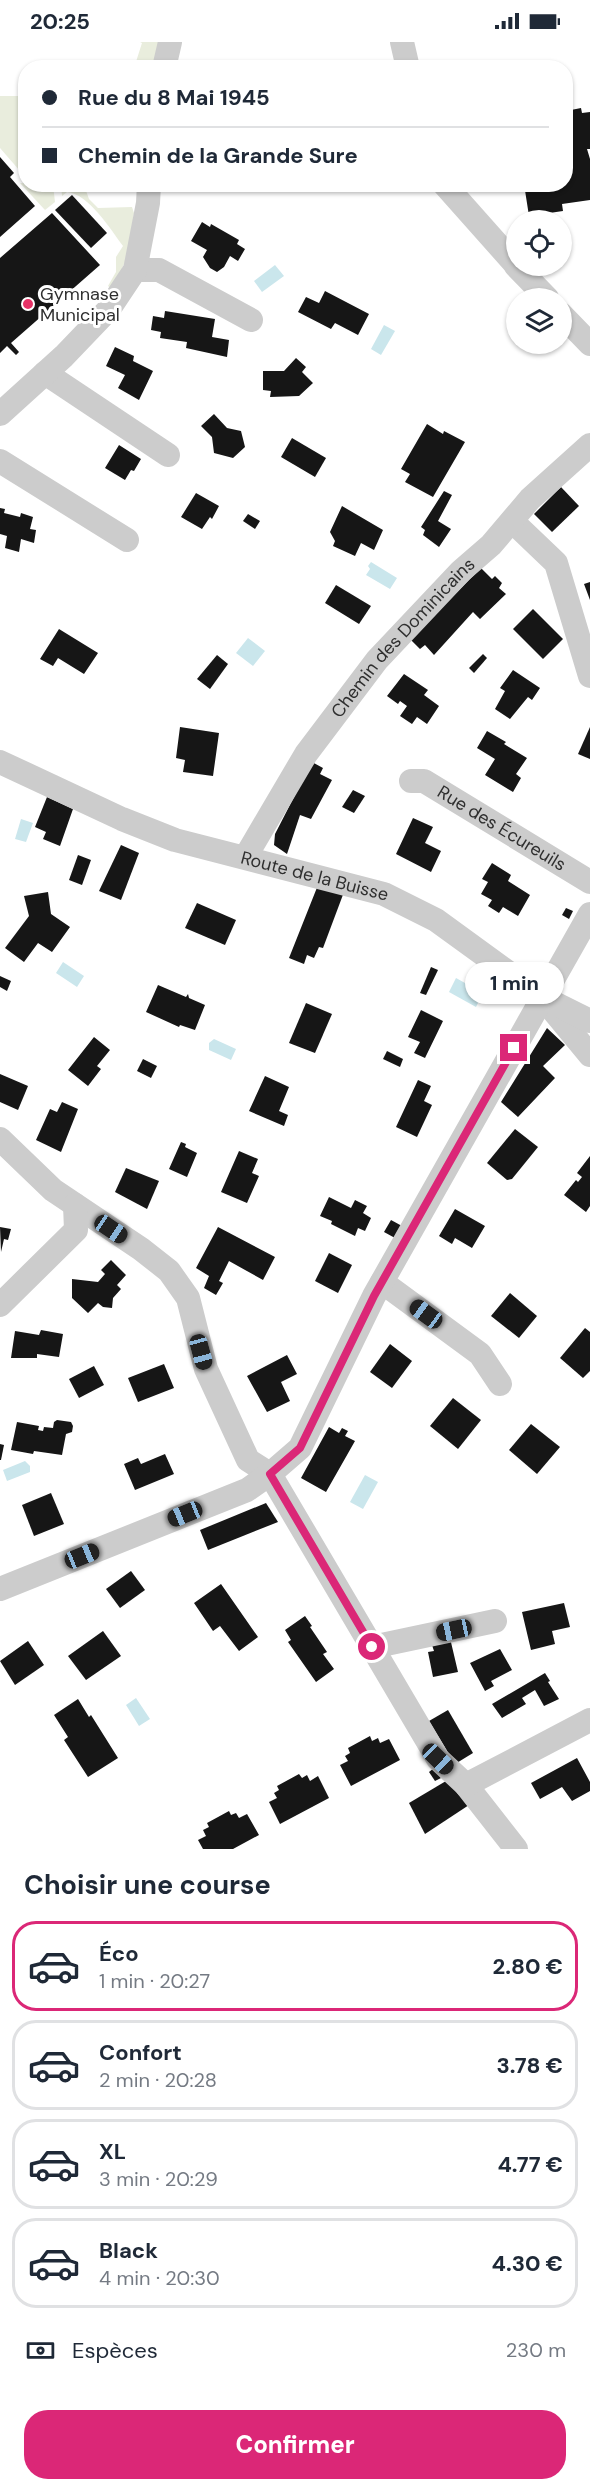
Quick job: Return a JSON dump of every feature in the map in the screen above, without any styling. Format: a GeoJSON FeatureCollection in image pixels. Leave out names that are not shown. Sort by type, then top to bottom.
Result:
{"type":"FeatureCollection","features":[{"type":"Feature","properties":{"kind":"street"},"geometry":{"type":"LineString","coordinates":[[166,60],[170,42]]}},
{"type":"Feature","properties":{"kind":"street"},"geometry":{"type":"LineString","coordinates":[[402,42],[406,60]]}},
{"type":"Feature","properties":{"kind":"street"},"geometry":{"type":"LineString","coordinates":[[0,414],[45,373],[108,309],[135,270],[149,192]]}},
{"type":"Feature","properties":{"kind":"street"},"geometry":{"type":"LineString","coordinates":[[451,192],[506,254]]}},
{"type":"Feature","properties":{"kind":"street"},"geometry":{"type":"LineString","coordinates":[[135,270],[159,270],[251,320]]}},
{"type":"Feature","properties":{"kind":"street"},"geometry":{"type":"LineString","coordinates":[[526,276],[538,288]]}},
{"type":"Feature","properties":{"kind":"street"},"geometry":{"type":"LineString","coordinates":[[572,325],[590,344]]}},
{"type":"Feature","properties":{"kind":"street"},"geometry":{"type":"LineString","coordinates":[[45,373],[168,455]]}},
{"type":"Feature","properties":{"kind":"street","name":"Chemin des Dominicains"},"geometry":{"type":"LineString","coordinates":[[246,856],[306,754],[343,702],[420,612],[491,545],[530,499],[590,445]]}},
{"type":"Feature","properties":{"kind":"street"},"geometry":{"type":"LineString","coordinates":[[0,461],[127,540]]}},
{"type":"Feature","properties":{"kind":"street"},"geometry":{"type":"LineString","coordinates":[[512,521],[556,563],[590,676]]}},
{"type":"Feature","properties":{"kind":"street","name":"Route de la Buisse"},"geometry":{"type":"LineString","coordinates":[[0,762],[122,819],[175,840],[246,856],[384,894],[436,920],[542,998],[590,1055]]}},
{"type":"Feature","properties":{"kind":"street","name":"Rue des Écureuils"},"geometry":{"type":"LineString","coordinates":[[411,781],[424,781],[590,882]]}},
{"type":"Feature","properties":{"kind":"street"},"geometry":{"type":"LineString","coordinates":[[0,1589],[247,1490],[300,1448],[382,1282],[590,914]]}},
{"type":"Feature","properties":{"kind":"street"},"geometry":{"type":"LineString","coordinates":[[542,998],[590,1021]]}},
{"type":"Feature","properties":{"kind":"street"},"geometry":{"type":"LineString","coordinates":[[0,1139],[53,1190],[169,1271],[188,1298],[206,1369],[248,1460],[270,1474],[438,1759],[466,1785],[516,1849]]}},
{"type":"Feature","properties":{"kind":"street"},"geometry":{"type":"LineString","coordinates":[[75,1205],[76,1230]]}},
{"type":"Feature","properties":{"kind":"street"},"geometry":{"type":"LineString","coordinates":[[0,1305],[76,1230],[107,1227]]}},
{"type":"Feature","properties":{"kind":"street"},"geometry":{"type":"LineString","coordinates":[[382,1282],[480,1354],[501,1384]]}},
{"type":"Feature","properties":{"kind":"street"},"geometry":{"type":"LineString","coordinates":[[372,1647],[495,1621]]}},
{"type":"Feature","properties":{"kind":"street"},"geometry":{"type":"LineString","coordinates":[[466,1785],[590,1720]]}},
{"type":"Feature","properties":{"kind":"green space"},"geometry":{"type":"Polygon","coordinates":[[[140,42],[159,42],[157,60],[137,60],[142,43],[140,42]]]}},
{"type":"Feature","properties":{"kind":"green space"},"geometry":{"type":"Polygon","coordinates":[[[0,96],[18,96],[18,169],[0,148],[0,96]]]}},
{"type":"Feature","properties":{"kind":"green space"},"geometry":{"type":"Polygon","coordinates":[[[28,192],[54,192],[55,202],[45,210],[28,192]]]}},
{"type":"Feature","properties":{"kind":"green space"},"geometry":{"type":"Polygon","coordinates":[[[67,192],[86,192],[89,199],[98,208],[132,207],[134,213],[128,256],[112,289],[108,286],[116,272],[116,257],[123,246],[99,214],[75,194],[67,192]]]}},
{"type":"Feature","properties":{"kind":"water"},"geometry":{"type":"Polygon","coordinates":[[[275,265],[284,276],[262,292],[254,281],[275,265]]]}},
{"type":"Feature","properties":{"kind":"water"},"geometry":{"type":"Polygon","coordinates":[[[384,325],[395,331],[381,355],[371,349],[384,325]]]}},
{"type":"Feature","properties":{"kind":"water"},"geometry":{"type":"Polygon","coordinates":[[[371,562],[397,578],[390,589],[366,575],[371,562]]]}},
{"type":"Feature","properties":{"kind":"water"},"geometry":{"type":"Polygon","coordinates":[[[248,638],[265,651],[253,666],[236,653],[248,638]]]}},
{"type":"Feature","properties":{"kind":"water"},"geometry":{"type":"Polygon","coordinates":[[[21,819],[33,823],[26,842],[15,839],[21,819]]]}},
{"type":"Feature","properties":{"kind":"water"},"geometry":{"type":"Polygon","coordinates":[[[63,962],[84,976],[77,987],[56,973],[63,962]]]}},
{"type":"Feature","properties":{"kind":"water"},"geometry":{"type":"Polygon","coordinates":[[[456,978],[483,993],[476,1007],[449,992],[456,978]]]}},
{"type":"Feature","properties":{"kind":"water"},"geometry":{"type":"Polygon","coordinates":[[[214,1039],[236,1049],[231,1060],[209,1050],[209,1043],[214,1039]]]}},
{"type":"Feature","properties":{"kind":"water"},"geometry":{"type":"Polygon","coordinates":[[[25,1461],[30,1466],[30,1472],[7,1481],[3,1470],[25,1461]]]}},
{"type":"Feature","properties":{"kind":"water"},"geometry":{"type":"Polygon","coordinates":[[[365,1475],[378,1482],[363,1509],[350,1502],[365,1475]]]}},
{"type":"Feature","properties":{"kind":"water"},"geometry":{"type":"Polygon","coordinates":[[[136,1698],[150,1719],[139,1726],[126,1705],[136,1698]]]}},
{"type":"Feature","properties":{"kind":"building"},"geometry":{"type":"Polygon","coordinates":[[[581,108],[582,113],[590,112],[590,149],[587,149],[590,159],[590,200],[562,204],[563,210],[528,210],[525,192],[573,192],[573,110],[581,108]]]}},
{"type":"Feature","properties":{"kind":"building"},"geometry":{"type":"Polygon","coordinates":[[[0,157],[14,173],[10,177],[18,186],[18,192],[23,192],[35,206],[0,237],[0,157]]]}},
{"type":"Feature","properties":{"kind":"building"},"geometry":{"type":"Polygon","coordinates":[[[72,195],[107,233],[91,248],[55,210],[72,195]]]}},
{"type":"Feature","properties":{"kind":"building","name":"Gymnase Municipal"},"geometry":{"type":"Polygon","coordinates":[[[52,213],[100,265],[11,343],[19,352],[16,355],[7,346],[0,353],[0,258],[52,213]]]}},
{"type":"Feature","properties":{"kind":"building"},"geometry":{"type":"Polygon","coordinates":[[[202,222],[210,227],[211,224],[239,240],[237,244],[245,249],[238,261],[230,256],[224,267],[217,272],[210,268],[203,257],[207,250],[191,241],[202,222]]]}},
{"type":"Feature","properties":{"kind":"building"},"geometry":{"type":"Polygon","coordinates":[[[325,291],[369,314],[358,335],[335,323],[331,329],[298,312],[306,297],[319,303],[325,291]]]}},
{"type":"Feature","properties":{"kind":"building"},"geometry":{"type":"Polygon","coordinates":[[[165,311],[215,319],[212,337],[229,340],[227,357],[186,348],[187,342],[160,338],[161,332],[151,330],[153,316],[164,318],[165,311]]]}},
{"type":"Feature","properties":{"kind":"building"},"geometry":{"type":"Polygon","coordinates":[[[115,347],[134,356],[133,361],[153,371],[139,400],[118,388],[125,375],[106,366],[115,347]]]}},
{"type":"Feature","properties":{"kind":"building"},"geometry":{"type":"Polygon","coordinates":[[[296,358],[306,367],[302,372],[313,383],[299,396],[270,397],[271,391],[263,390],[263,371],[284,371],[296,358]]]}},
{"type":"Feature","properties":{"kind":"building"},"geometry":{"type":"Polygon","coordinates":[[[214,414],[227,428],[241,431],[245,447],[233,458],[214,453],[212,437],[201,426],[214,414]]]}},
{"type":"Feature","properties":{"kind":"building"},"geometry":{"type":"Polygon","coordinates":[[[427,424],[443,434],[444,431],[465,442],[433,497],[405,482],[410,474],[401,469],[427,424]]]}},
{"type":"Feature","properties":{"kind":"building"},"geometry":{"type":"Polygon","coordinates":[[[292,438],[326,458],[315,477],[281,457],[292,438]]]}},
{"type":"Feature","properties":{"kind":"building"},"geometry":{"type":"Polygon","coordinates":[[[119,445],[141,459],[125,480],[105,468],[119,445]]]}},
{"type":"Feature","properties":{"kind":"building"},"geometry":{"type":"Polygon","coordinates":[[[561,487],[579,506],[552,532],[534,514],[561,487]]]}},
{"type":"Feature","properties":{"kind":"building"},"geometry":{"type":"Polygon","coordinates":[[[444,491],[452,495],[438,521],[451,529],[439,547],[423,535],[425,530],[421,527],[444,491]]]}},
{"type":"Feature","properties":{"kind":"building"},"geometry":{"type":"Polygon","coordinates":[[[196,493],[219,506],[212,519],[210,517],[202,529],[181,517],[196,493]]]}},
{"type":"Feature","properties":{"kind":"building"},"geometry":{"type":"Polygon","coordinates":[[[342,506],[383,530],[374,550],[361,543],[355,556],[333,546],[335,541],[330,532],[342,506]]]}},
{"type":"Feature","properties":{"kind":"building"},"geometry":{"type":"Polygon","coordinates":[[[0,508],[5,509],[4,513],[20,517],[21,513],[33,517],[30,529],[36,530],[34,543],[21,539],[19,552],[5,548],[7,536],[0,534],[0,508]]]}},
{"type":"Feature","properties":{"kind":"building"},"geometry":{"type":"Polygon","coordinates":[[[248,514],[260,521],[255,529],[243,521],[248,514]]]}},
{"type":"Feature","properties":{"kind":"building"},"geometry":{"type":"Polygon","coordinates":[[[481,568],[492,579],[495,576],[502,583],[499,588],[506,594],[480,619],[473,612],[434,655],[425,645],[420,649],[410,639],[481,568]]]}},
{"type":"Feature","properties":{"kind":"building"},"geometry":{"type":"Polygon","coordinates":[[[590,582],[590,600],[584,584],[590,582]]]}},
{"type":"Feature","properties":{"kind":"building"},"geometry":{"type":"Polygon","coordinates":[[[336,585],[371,606],[359,624],[325,603],[336,585]]]}},
{"type":"Feature","properties":{"kind":"building"},"geometry":{"type":"Polygon","coordinates":[[[533,609],[563,639],[543,659],[513,629],[533,609]]]}},
{"type":"Feature","properties":{"kind":"building"},"geometry":{"type":"Polygon","coordinates":[[[59,629],[98,653],[84,674],[58,658],[53,666],[40,659],[59,629]]]}},
{"type":"Feature","properties":{"kind":"building"},"geometry":{"type":"Polygon","coordinates":[[[483,654],[487,658],[474,673],[469,668],[483,654]]]}},
{"type":"Feature","properties":{"kind":"building"},"geometry":{"type":"Polygon","coordinates":[[[217,655],[228,664],[210,689],[197,679],[217,655]]]}},
{"type":"Feature","properties":{"kind":"building"},"geometry":{"type":"Polygon","coordinates":[[[513,670],[540,688],[532,700],[528,697],[510,719],[495,709],[505,691],[500,688],[513,670]]]}},
{"type":"Feature","properties":{"kind":"building"},"geometry":{"type":"Polygon","coordinates":[[[404,674],[428,690],[424,695],[439,706],[427,724],[417,717],[412,724],[400,716],[407,706],[400,701],[398,704],[387,696],[404,674]]]}},
{"type":"Feature","properties":{"kind":"building"},"geometry":{"type":"Polygon","coordinates":[[[180,727],[219,733],[213,776],[183,772],[185,760],[176,758],[180,727]]]}},
{"type":"Feature","properties":{"kind":"building"},"geometry":{"type":"Polygon","coordinates":[[[590,727],[590,759],[578,754],[590,727]]]}},
{"type":"Feature","properties":{"kind":"building"},"geometry":{"type":"Polygon","coordinates":[[[487,731],[527,758],[516,774],[521,778],[513,792],[485,775],[495,759],[477,748],[487,731]]]}},
{"type":"Feature","properties":{"kind":"building"},"geometry":{"type":"Polygon","coordinates":[[[312,762],[323,768],[320,774],[332,780],[311,819],[300,815],[287,854],[274,845],[275,834],[312,762]]]}},
{"type":"Feature","properties":{"kind":"building"},"geometry":{"type":"Polygon","coordinates":[[[353,790],[365,796],[354,813],[342,807],[353,790]]]}},
{"type":"Feature","properties":{"kind":"building"},"geometry":{"type":"Polygon","coordinates":[[[47,797],[73,809],[60,846],[43,839],[46,832],[35,827],[47,797]]]}},
{"type":"Feature","properties":{"kind":"building"},"geometry":{"type":"Polygon","coordinates":[[[413,818],[433,827],[425,843],[441,851],[431,872],[396,854],[413,818]]]}},
{"type":"Feature","properties":{"kind":"building"},"geometry":{"type":"Polygon","coordinates":[[[121,845],[139,853],[121,900],[99,891],[121,845]]]}},
{"type":"Feature","properties":{"kind":"building"},"geometry":{"type":"Polygon","coordinates":[[[78,855],[91,860],[82,885],[69,880],[78,855]]]}},
{"type":"Feature","properties":{"kind":"building"},"geometry":{"type":"Polygon","coordinates":[[[492,863],[511,875],[508,881],[530,895],[518,916],[503,907],[499,913],[488,906],[492,900],[481,894],[488,882],[482,879],[492,863]]]}},
{"type":"Feature","properties":{"kind":"building"},"geometry":{"type":"Polygon","coordinates":[[[318,885],[344,892],[323,948],[319,947],[314,958],[307,955],[304,964],[289,958],[318,885]]]}},
{"type":"Feature","properties":{"kind":"building"},"geometry":{"type":"Polygon","coordinates":[[[48,892],[51,914],[70,927],[52,952],[38,943],[24,962],[5,948],[29,916],[24,896],[48,892]]]}},
{"type":"Feature","properties":{"kind":"building"},"geometry":{"type":"Polygon","coordinates":[[[197,903],[236,920],[225,945],[185,928],[197,903]]]}},
{"type":"Feature","properties":{"kind":"building"},"geometry":{"type":"Polygon","coordinates":[[[566,908],[573,911],[569,919],[562,915],[566,908]]]}},
{"type":"Feature","properties":{"kind":"building"},"geometry":{"type":"Polygon","coordinates":[[[431,967],[438,970],[426,995],[420,993],[431,967]]]}},
{"type":"Feature","properties":{"kind":"building"},"geometry":{"type":"Polygon","coordinates":[[[0,976],[11,981],[7,991],[0,987],[0,976]]]}},
{"type":"Feature","properties":{"kind":"building"},"geometry":{"type":"Polygon","coordinates":[[[158,985],[186,997],[188,994],[189,998],[205,1005],[195,1030],[180,1025],[179,1027],[146,1012],[158,985]]]}},
{"type":"Feature","properties":{"kind":"building"},"geometry":{"type":"Polygon","coordinates":[[[306,1003],[332,1014],[315,1053],[289,1043],[306,1003]]]}},
{"type":"Feature","properties":{"kind":"building"},"geometry":{"type":"Polygon","coordinates":[[[421,1010],[443,1021],[425,1058],[414,1053],[420,1042],[408,1037],[421,1010]]]}},
{"type":"Feature","properties":{"kind":"building"},"geometry":{"type":"Polygon","coordinates":[[[547,1028],[565,1045],[543,1066],[555,1078],[518,1117],[501,1102],[547,1028]]]}},
{"type":"Feature","properties":{"kind":"building"},"geometry":{"type":"Polygon","coordinates":[[[94,1037],[110,1050],[97,1066],[101,1069],[88,1086],[68,1070],[94,1037]]]}},
{"type":"Feature","properties":{"kind":"building"},"geometry":{"type":"Polygon","coordinates":[[[387,1051],[403,1059],[400,1067],[383,1059],[387,1051]]]}},
{"type":"Feature","properties":{"kind":"building"},"geometry":{"type":"Polygon","coordinates":[[[143,1059],[157,1066],[151,1078],[137,1071],[143,1059]]]}},
{"type":"Feature","properties":{"kind":"building"},"geometry":{"type":"Polygon","coordinates":[[[0,1074],[28,1086],[18,1110],[0,1102],[0,1074]]]}},
{"type":"Feature","properties":{"kind":"building"},"geometry":{"type":"Polygon","coordinates":[[[265,1076],[289,1087],[279,1111],[288,1115],[284,1126],[249,1111],[265,1076]]]}},
{"type":"Feature","properties":{"kind":"building"},"geometry":{"type":"Polygon","coordinates":[[[418,1080],[431,1086],[424,1101],[432,1105],[417,1137],[396,1127],[418,1080]]]}},
{"type":"Feature","properties":{"kind":"building"},"geometry":{"type":"Polygon","coordinates":[[[62,1102],[78,1109],[61,1152],[36,1140],[50,1109],[57,1112],[62,1102]]]}},
{"type":"Feature","properties":{"kind":"building"},"geometry":{"type":"Polygon","coordinates":[[[515,1129],[538,1147],[512,1179],[507,1180],[487,1163],[515,1129]]]}},
{"type":"Feature","properties":{"kind":"building"},"geometry":{"type":"Polygon","coordinates":[[[181,1142],[186,1144],[185,1147],[197,1153],[187,1177],[169,1169],[181,1142]]]}},
{"type":"Feature","properties":{"kind":"building"},"geometry":{"type":"Polygon","coordinates":[[[239,1151],[258,1159],[252,1173],[259,1176],[247,1203],[221,1192],[239,1151]]]}},
{"type":"Feature","properties":{"kind":"building"},"geometry":{"type":"Polygon","coordinates":[[[590,1156],[590,1206],[586,1212],[564,1195],[576,1180],[578,1182],[582,1177],[577,1173],[590,1156]]]}},
{"type":"Feature","properties":{"kind":"building"},"geometry":{"type":"Polygon","coordinates":[[[126,1168],[159,1181],[147,1209],[115,1192],[126,1168]]]}},
{"type":"Feature","properties":{"kind":"building"},"geometry":{"type":"Polygon","coordinates":[[[329,1197],[351,1208],[355,1200],[367,1206],[363,1213],[371,1218],[365,1231],[358,1228],[355,1236],[320,1216],[329,1197]]]}},
{"type":"Feature","properties":{"kind":"building"},"geometry":{"type":"Polygon","coordinates":[[[455,1209],[485,1226],[472,1248],[455,1238],[452,1244],[439,1236],[455,1209]]]}},
{"type":"Feature","properties":{"kind":"building"},"geometry":{"type":"Polygon","coordinates":[[[391,1220],[402,1226],[395,1238],[384,1232],[391,1220]]]}},
{"type":"Feature","properties":{"kind":"building"},"geometry":{"type":"Polygon","coordinates":[[[0,1227],[11,1229],[8,1240],[4,1239],[1,1252],[0,1227]]]}},
{"type":"Feature","properties":{"kind":"building"},"geometry":{"type":"Polygon","coordinates":[[[218,1227],[275,1257],[263,1280],[229,1261],[219,1281],[223,1283],[216,1295],[204,1288],[209,1276],[196,1268],[218,1227]]]}},
{"type":"Feature","properties":{"kind":"building"},"geometry":{"type":"Polygon","coordinates":[[[329,1253],[352,1265],[338,1293],[315,1281],[329,1253]]]}},
{"type":"Feature","properties":{"kind":"building"},"geometry":{"type":"Polygon","coordinates":[[[111,1260],[126,1275],[117,1285],[121,1289],[113,1298],[112,1308],[103,1307],[98,1303],[88,1313],[72,1298],[72,1279],[98,1282],[105,1274],[101,1270],[111,1260]]]}},
{"type":"Feature","properties":{"kind":"building"},"geometry":{"type":"Polygon","coordinates":[[[510,1293],[537,1316],[519,1338],[491,1316],[510,1293]]]}},
{"type":"Feature","properties":{"kind":"building"},"geometry":{"type":"Polygon","coordinates":[[[585,1328],[590,1332],[590,1371],[583,1378],[560,1358],[585,1328]]]}},
{"type":"Feature","properties":{"kind":"building"},"geometry":{"type":"Polygon","coordinates":[[[41,1330],[63,1334],[59,1357],[37,1354],[37,1358],[11,1358],[15,1331],[39,1335],[41,1330]]]}},
{"type":"Feature","properties":{"kind":"building"},"geometry":{"type":"Polygon","coordinates":[[[390,1344],[412,1361],[392,1388],[370,1372],[390,1344]]]}},
{"type":"Feature","properties":{"kind":"building"},"geometry":{"type":"Polygon","coordinates":[[[287,1355],[297,1374],[281,1382],[290,1401],[267,1412],[247,1376],[287,1355]]]}},
{"type":"Feature","properties":{"kind":"building"},"geometry":{"type":"Polygon","coordinates":[[[164,1364],[174,1388],[138,1402],[128,1378],[164,1364]]]}},
{"type":"Feature","properties":{"kind":"building"},"geometry":{"type":"Polygon","coordinates":[[[94,1366],[104,1385],[79,1398],[69,1379],[94,1366]]]}},
{"type":"Feature","properties":{"kind":"building"},"geometry":{"type":"Polygon","coordinates":[[[453,1398],[481,1420],[458,1449],[430,1426],[453,1398]]]}},
{"type":"Feature","properties":{"kind":"building"},"geometry":{"type":"Polygon","coordinates":[[[57,1420],[71,1422],[73,1426],[72,1432],[66,1434],[62,1455],[34,1451],[33,1454],[11,1450],[17,1422],[39,1426],[38,1430],[43,1431],[44,1427],[53,1428],[57,1420]]]}},
{"type":"Feature","properties":{"kind":"building"},"geometry":{"type":"Polygon","coordinates":[[[531,1424],[560,1447],[537,1474],[509,1450],[531,1424]]]}},
{"type":"Feature","properties":{"kind":"building"},"geometry":{"type":"Polygon","coordinates":[[[329,1427],[339,1433],[342,1428],[348,1431],[345,1436],[355,1441],[326,1492],[301,1478],[329,1427]]]}},
{"type":"Feature","properties":{"kind":"building"},"geometry":{"type":"Polygon","coordinates":[[[0,1444],[4,1445],[1,1460],[0,1460],[0,1444]]]}},
{"type":"Feature","properties":{"kind":"building"},"geometry":{"type":"Polygon","coordinates":[[[165,1454],[174,1474],[135,1490],[124,1464],[138,1458],[141,1464],[165,1454]]]}},
{"type":"Feature","properties":{"kind":"building"},"geometry":{"type":"Polygon","coordinates":[[[51,1493],[64,1524],[34,1536],[22,1505],[51,1493]]]}},
{"type":"Feature","properties":{"kind":"building"},"geometry":{"type":"Polygon","coordinates":[[[266,1503],[278,1522],[208,1550],[200,1530],[266,1503]]]}},
{"type":"Feature","properties":{"kind":"building"},"geometry":{"type":"Polygon","coordinates":[[[131,1571],[145,1590],[120,1608],[106,1589],[131,1571]]]}},
{"type":"Feature","properties":{"kind":"building"},"geometry":{"type":"Polygon","coordinates":[[[221,1584],[258,1637],[239,1651],[220,1626],[213,1631],[194,1603],[221,1584]]]}},
{"type":"Feature","properties":{"kind":"building"},"geometry":{"type":"Polygon","coordinates":[[[564,1603],[570,1627],[552,1631],[555,1644],[531,1650],[522,1612],[564,1603]]]}},
{"type":"Feature","properties":{"kind":"building"},"geometry":{"type":"Polygon","coordinates":[[[305,1616],[327,1652],[323,1654],[334,1669],[316,1682],[288,1642],[291,1640],[285,1630],[305,1616]]]}},
{"type":"Feature","properties":{"kind":"building"},"geometry":{"type":"Polygon","coordinates":[[[103,1631],[121,1656],[86,1680],[68,1656],[103,1631]]]}},
{"type":"Feature","properties":{"kind":"building"},"geometry":{"type":"Polygon","coordinates":[[[450,1638],[458,1672],[433,1677],[428,1652],[434,1651],[431,1642],[450,1638]]]}},
{"type":"Feature","properties":{"kind":"building"},"geometry":{"type":"Polygon","coordinates":[[[28,1641],[44,1665],[15,1685],[0,1661],[28,1641]]]}},
{"type":"Feature","properties":{"kind":"building"},"geometry":{"type":"Polygon","coordinates":[[[500,1649],[512,1670],[491,1681],[494,1686],[485,1691],[470,1663],[500,1649]]]}},
{"type":"Feature","properties":{"kind":"building"},"geometry":{"type":"Polygon","coordinates":[[[545,1673],[559,1699],[544,1706],[535,1690],[522,1698],[526,1704],[502,1718],[492,1704],[545,1673]]]}},
{"type":"Feature","properties":{"kind":"building"},"geometry":{"type":"Polygon","coordinates":[[[78,1699],[118,1758],[88,1777],[64,1740],[68,1737],[54,1715],[78,1699]]]}},
{"type":"Feature","properties":{"kind":"building"},"geometry":{"type":"Polygon","coordinates":[[[448,1710],[473,1753],[455,1764],[429,1721],[448,1710]]]}},
{"type":"Feature","properties":{"kind":"building"},"geometry":{"type":"Polygon","coordinates":[[[370,1736],[372,1741],[378,1738],[380,1743],[389,1739],[400,1760],[351,1786],[340,1765],[348,1761],[345,1756],[350,1753],[348,1748],[370,1736]]]}},
{"type":"Feature","properties":{"kind":"building"},"geometry":{"type":"Polygon","coordinates":[[[577,1758],[590,1782],[590,1791],[572,1801],[562,1787],[540,1799],[531,1783],[577,1758]]]}},
{"type":"Feature","properties":{"kind":"building"},"geometry":{"type":"Polygon","coordinates":[[[434,1768],[441,1778],[435,1781],[429,1772],[434,1768]]]}},
{"type":"Feature","properties":{"kind":"building"},"geometry":{"type":"Polygon","coordinates":[[[299,1774],[302,1778],[307,1775],[310,1781],[318,1776],[329,1798],[280,1824],[269,1802],[277,1798],[274,1793],[279,1790],[277,1786],[299,1774]]]}},
{"type":"Feature","properties":{"kind":"building"},"geometry":{"type":"Polygon","coordinates":[[[446,1781],[469,1805],[425,1834],[409,1803],[446,1781]]]}},
{"type":"Feature","properties":{"kind":"building"},"geometry":{"type":"Polygon","coordinates":[[[229,1811],[231,1815],[236,1813],[239,1818],[247,1814],[259,1835],[233,1849],[203,1849],[198,1840],[206,1836],[203,1830],[209,1827],[207,1823],[229,1811]]]}},
{"type":"Feature","properties":{"kind":"place","name":"Gymnase Municipal"},"geometry":{"type":"Point","coordinates":[28,304]}},
{"type":"Feature","properties":{"kind":"route"},"geometry":{"type":"LineString","coordinates":[[372,1647],[270,1474],[300,1448],[374,1296],[514,1048]]}}]}
